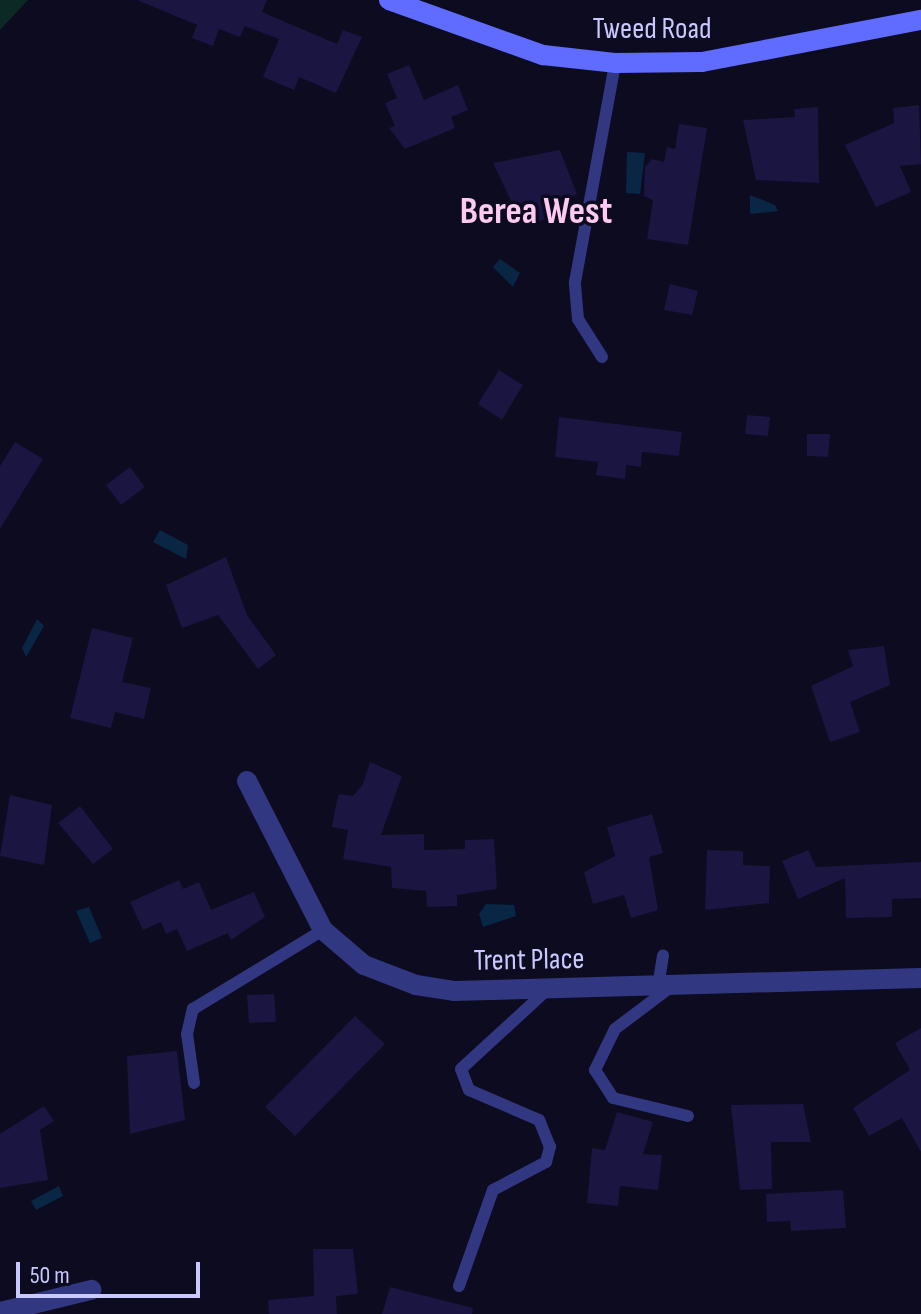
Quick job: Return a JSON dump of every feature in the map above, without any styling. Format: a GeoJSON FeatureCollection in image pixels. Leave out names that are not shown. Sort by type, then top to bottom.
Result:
{"type":"FeatureCollection","features":[{"type":"Feature","properties":{"kind":"street","name":"Tweed Road"},"geometry":{"type":"LineString","coordinates":[[389,0],[543,55],[615,63],[702,62],[921,20]]}},
{"type":"Feature","properties":{"kind":"street","name":"Trent Place"},"geometry":{"type":"LineString","coordinates":[[247,781],[323,930],[364,965],[416,985],[548,989],[921,978]]}},
{"type":"Feature","properties":{"kind":"street"},"geometry":{"type":"LineString","coordinates":[[0,1312],[91,1290]]}},
{"type":"Feature","properties":{"kind":"lane"},"geometry":{"type":"LineString","coordinates":[[602,357],[578,319],[575,282],[615,63]]}},
{"type":"Feature","properties":{"kind":"lane"},"geometry":{"type":"LineString","coordinates":[[194,1083],[187,1034],[193,1009],[323,930]]}},
{"type":"Feature","properties":{"kind":"lane"},"geometry":{"type":"LineString","coordinates":[[663,955],[665,986],[615,1029],[595,1070],[613,1098],[688,1116]]}},
{"type":"Feature","properties":{"kind":"lane"},"geometry":{"type":"LineString","coordinates":[[459,1286],[493,1190],[546,1162],[550,1147],[539,1120],[469,1090],[461,1069],[548,989]]}},
{"type":"Feature","properties":{"kind":"green space"},"geometry":{"type":"Polygon","coordinates":[[[0,0],[28,0],[0,30],[0,0]]]}},
{"type":"Feature","properties":{"kind":"water"},"geometry":{"type":"Polygon","coordinates":[[[627,152],[645,153],[640,194],[626,193],[627,152]]]}},
{"type":"Feature","properties":{"kind":"water"},"geometry":{"type":"Polygon","coordinates":[[[750,195],[775,205],[778,211],[750,214],[750,195]]]}},
{"type":"Feature","properties":{"kind":"water"},"geometry":{"type":"Polygon","coordinates":[[[500,259],[520,273],[513,287],[493,267],[500,259]]]}},
{"type":"Feature","properties":{"kind":"water"},"geometry":{"type":"Polygon","coordinates":[[[160,530],[188,545],[186,559],[153,542],[160,530]]]}},
{"type":"Feature","properties":{"kind":"water"},"geometry":{"type":"Polygon","coordinates":[[[37,619],[44,626],[26,657],[22,648],[37,619]]]}},
{"type":"Feature","properties":{"kind":"water"},"geometry":{"type":"Polygon","coordinates":[[[486,904],[514,905],[516,916],[483,927],[479,914],[486,904]]]}},
{"type":"Feature","properties":{"kind":"water"},"geometry":{"type":"Polygon","coordinates":[[[89,907],[102,938],[90,943],[76,911],[89,907]]]}},
{"type":"Feature","properties":{"kind":"water"},"geometry":{"type":"Polygon","coordinates":[[[59,1186],[63,1196],[36,1210],[31,1201],[59,1186]]]}},
{"type":"Feature","properties":{"kind":"building"},"geometry":{"type":"Polygon","coordinates":[[[137,0],[267,0],[262,12],[337,44],[343,30],[362,37],[336,93],[299,77],[294,90],[263,77],[279,39],[245,26],[240,37],[219,29],[213,46],[192,38],[197,25],[137,0]]]}},
{"type":"Feature","properties":{"kind":"building"},"geometry":{"type":"Polygon","coordinates":[[[409,65],[424,100],[458,85],[468,110],[451,117],[455,128],[405,149],[389,128],[395,126],[385,103],[397,98],[387,74],[409,65]]]}},
{"type":"Feature","properties":{"kind":"building"},"geometry":{"type":"Polygon","coordinates":[[[919,105],[921,164],[900,166],[911,192],[876,207],[845,145],[894,123],[893,108],[919,105]]]}},
{"type":"Feature","properties":{"kind":"building"},"geometry":{"type":"Polygon","coordinates":[[[818,107],[819,183],[756,180],[743,120],[795,117],[794,109],[818,107]]]}},
{"type":"Feature","properties":{"kind":"building"},"geometry":{"type":"Polygon","coordinates":[[[679,124],[707,128],[688,245],[647,239],[653,200],[644,196],[645,167],[652,159],[664,162],[667,147],[675,149],[679,124]]]}},
{"type":"Feature","properties":{"kind":"building"},"geometry":{"type":"Polygon","coordinates":[[[560,150],[577,194],[555,202],[559,215],[523,226],[493,163],[560,150]]]}},
{"type":"Feature","properties":{"kind":"building"},"geometry":{"type":"Polygon","coordinates":[[[670,284],[698,291],[692,315],[664,310],[670,284]]]}},
{"type":"Feature","properties":{"kind":"building"},"geometry":{"type":"Polygon","coordinates":[[[499,370],[523,385],[502,420],[478,404],[499,370]]]}},
{"type":"Feature","properties":{"kind":"building"},"geometry":{"type":"Polygon","coordinates":[[[747,415],[770,417],[768,436],[745,434],[747,415]]]}},
{"type":"Feature","properties":{"kind":"building"},"geometry":{"type":"Polygon","coordinates":[[[559,417],[682,432],[679,456],[642,452],[641,467],[626,465],[625,479],[596,475],[598,462],[555,457],[559,417]]]}},
{"type":"Feature","properties":{"kind":"building"},"geometry":{"type":"Polygon","coordinates":[[[807,434],[830,434],[828,457],[807,456],[807,434]]]}},
{"type":"Feature","properties":{"kind":"building"},"geometry":{"type":"Polygon","coordinates":[[[15,442],[43,459],[0,529],[0,466],[15,442]]]}},
{"type":"Feature","properties":{"kind":"building"},"geometry":{"type":"Polygon","coordinates":[[[130,467],[145,487],[121,505],[106,485],[130,467]]]}},
{"type":"Feature","properties":{"kind":"building"},"geometry":{"type":"Polygon","coordinates":[[[226,557],[247,615],[276,655],[258,669],[218,615],[182,628],[166,585],[226,557]]]}},
{"type":"Feature","properties":{"kind":"building"},"geometry":{"type":"Polygon","coordinates":[[[92,628],[133,638],[122,682],[151,688],[144,719],[115,712],[111,728],[70,718],[92,628]]]}},
{"type":"Feature","properties":{"kind":"building"},"geometry":{"type":"Polygon","coordinates":[[[884,646],[890,685],[850,702],[860,732],[830,742],[811,686],[853,666],[848,650],[884,646]]]}},
{"type":"Feature","properties":{"kind":"building"},"geometry":{"type":"Polygon","coordinates":[[[370,762],[402,776],[381,835],[424,834],[424,850],[465,849],[465,840],[494,839],[497,889],[457,895],[457,906],[427,907],[426,891],[392,888],[391,867],[343,859],[348,830],[332,827],[339,794],[353,796],[363,784],[370,762]]]}},
{"type":"Feature","properties":{"kind":"building"},"geometry":{"type":"Polygon","coordinates":[[[10,795],[52,805],[44,865],[0,856],[10,795]]]}},
{"type":"Feature","properties":{"kind":"building"},"geometry":{"type":"Polygon","coordinates":[[[80,806],[113,849],[93,864],[58,823],[80,806]]]}},
{"type":"Feature","properties":{"kind":"building"},"geometry":{"type":"Polygon","coordinates":[[[652,814],[663,853],[649,857],[658,910],[631,918],[624,895],[593,904],[584,872],[615,856],[607,827],[652,814]]]}},
{"type":"Feature","properties":{"kind":"building"},"geometry":{"type":"Polygon","coordinates":[[[707,850],[743,851],[743,865],[770,866],[769,903],[705,910],[707,850]]]}},
{"type":"Feature","properties":{"kind":"building"},"geometry":{"type":"Polygon","coordinates":[[[808,850],[816,867],[921,862],[921,898],[892,899],[892,917],[846,918],[845,878],[798,899],[782,861],[808,850]]]}},
{"type":"Feature","properties":{"kind":"building"},"geometry":{"type":"Polygon","coordinates":[[[179,880],[183,889],[199,882],[211,910],[254,892],[265,917],[231,940],[228,933],[187,951],[177,929],[166,934],[161,922],[143,930],[130,902],[179,880]]]}},
{"type":"Feature","properties":{"kind":"building"},"geometry":{"type":"Polygon","coordinates":[[[274,994],[276,1022],[249,1023],[247,995],[274,994]]]}},
{"type":"Feature","properties":{"kind":"building"},"geometry":{"type":"Polygon","coordinates":[[[355,1016],[385,1044],[295,1136],[265,1107],[355,1016]]]}},
{"type":"Feature","properties":{"kind":"building"},"geometry":{"type":"Polygon","coordinates":[[[921,1028],[921,1152],[902,1118],[869,1136],[853,1108],[910,1070],[895,1043],[921,1028]]]}},
{"type":"Feature","properties":{"kind":"building"},"geometry":{"type":"Polygon","coordinates":[[[177,1051],[185,1120],[130,1134],[127,1056],[177,1051]]]}},
{"type":"Feature","properties":{"kind":"building"},"geometry":{"type":"Polygon","coordinates":[[[803,1104],[811,1142],[771,1142],[772,1189],[740,1190],[731,1105],[803,1104]]]}},
{"type":"Feature","properties":{"kind":"building"},"geometry":{"type":"Polygon","coordinates":[[[44,1106],[54,1121],[40,1130],[48,1180],[0,1188],[0,1134],[44,1106]]]}},
{"type":"Feature","properties":{"kind":"building"},"geometry":{"type":"Polygon","coordinates":[[[617,1112],[653,1122],[643,1154],[662,1155],[658,1190],[620,1186],[618,1206],[587,1203],[592,1148],[605,1150],[617,1112]]]}},
{"type":"Feature","properties":{"kind":"building"},"geometry":{"type":"Polygon","coordinates":[[[843,1190],[846,1228],[791,1231],[790,1221],[767,1222],[766,1194],[843,1190]]]}},
{"type":"Feature","properties":{"kind":"building"},"geometry":{"type":"Polygon","coordinates":[[[313,1249],[353,1249],[358,1294],[336,1296],[337,1314],[269,1314],[268,1300],[314,1296],[313,1249]]]}},
{"type":"Feature","properties":{"kind":"building"},"geometry":{"type":"Polygon","coordinates":[[[390,1287],[473,1308],[472,1314],[382,1314],[390,1287]]]}},
{"type":"Feature","properties":{"kind":"district","name":"Berea West"},"geometry":{"type":"Point","coordinates":[536,212]}}]}
